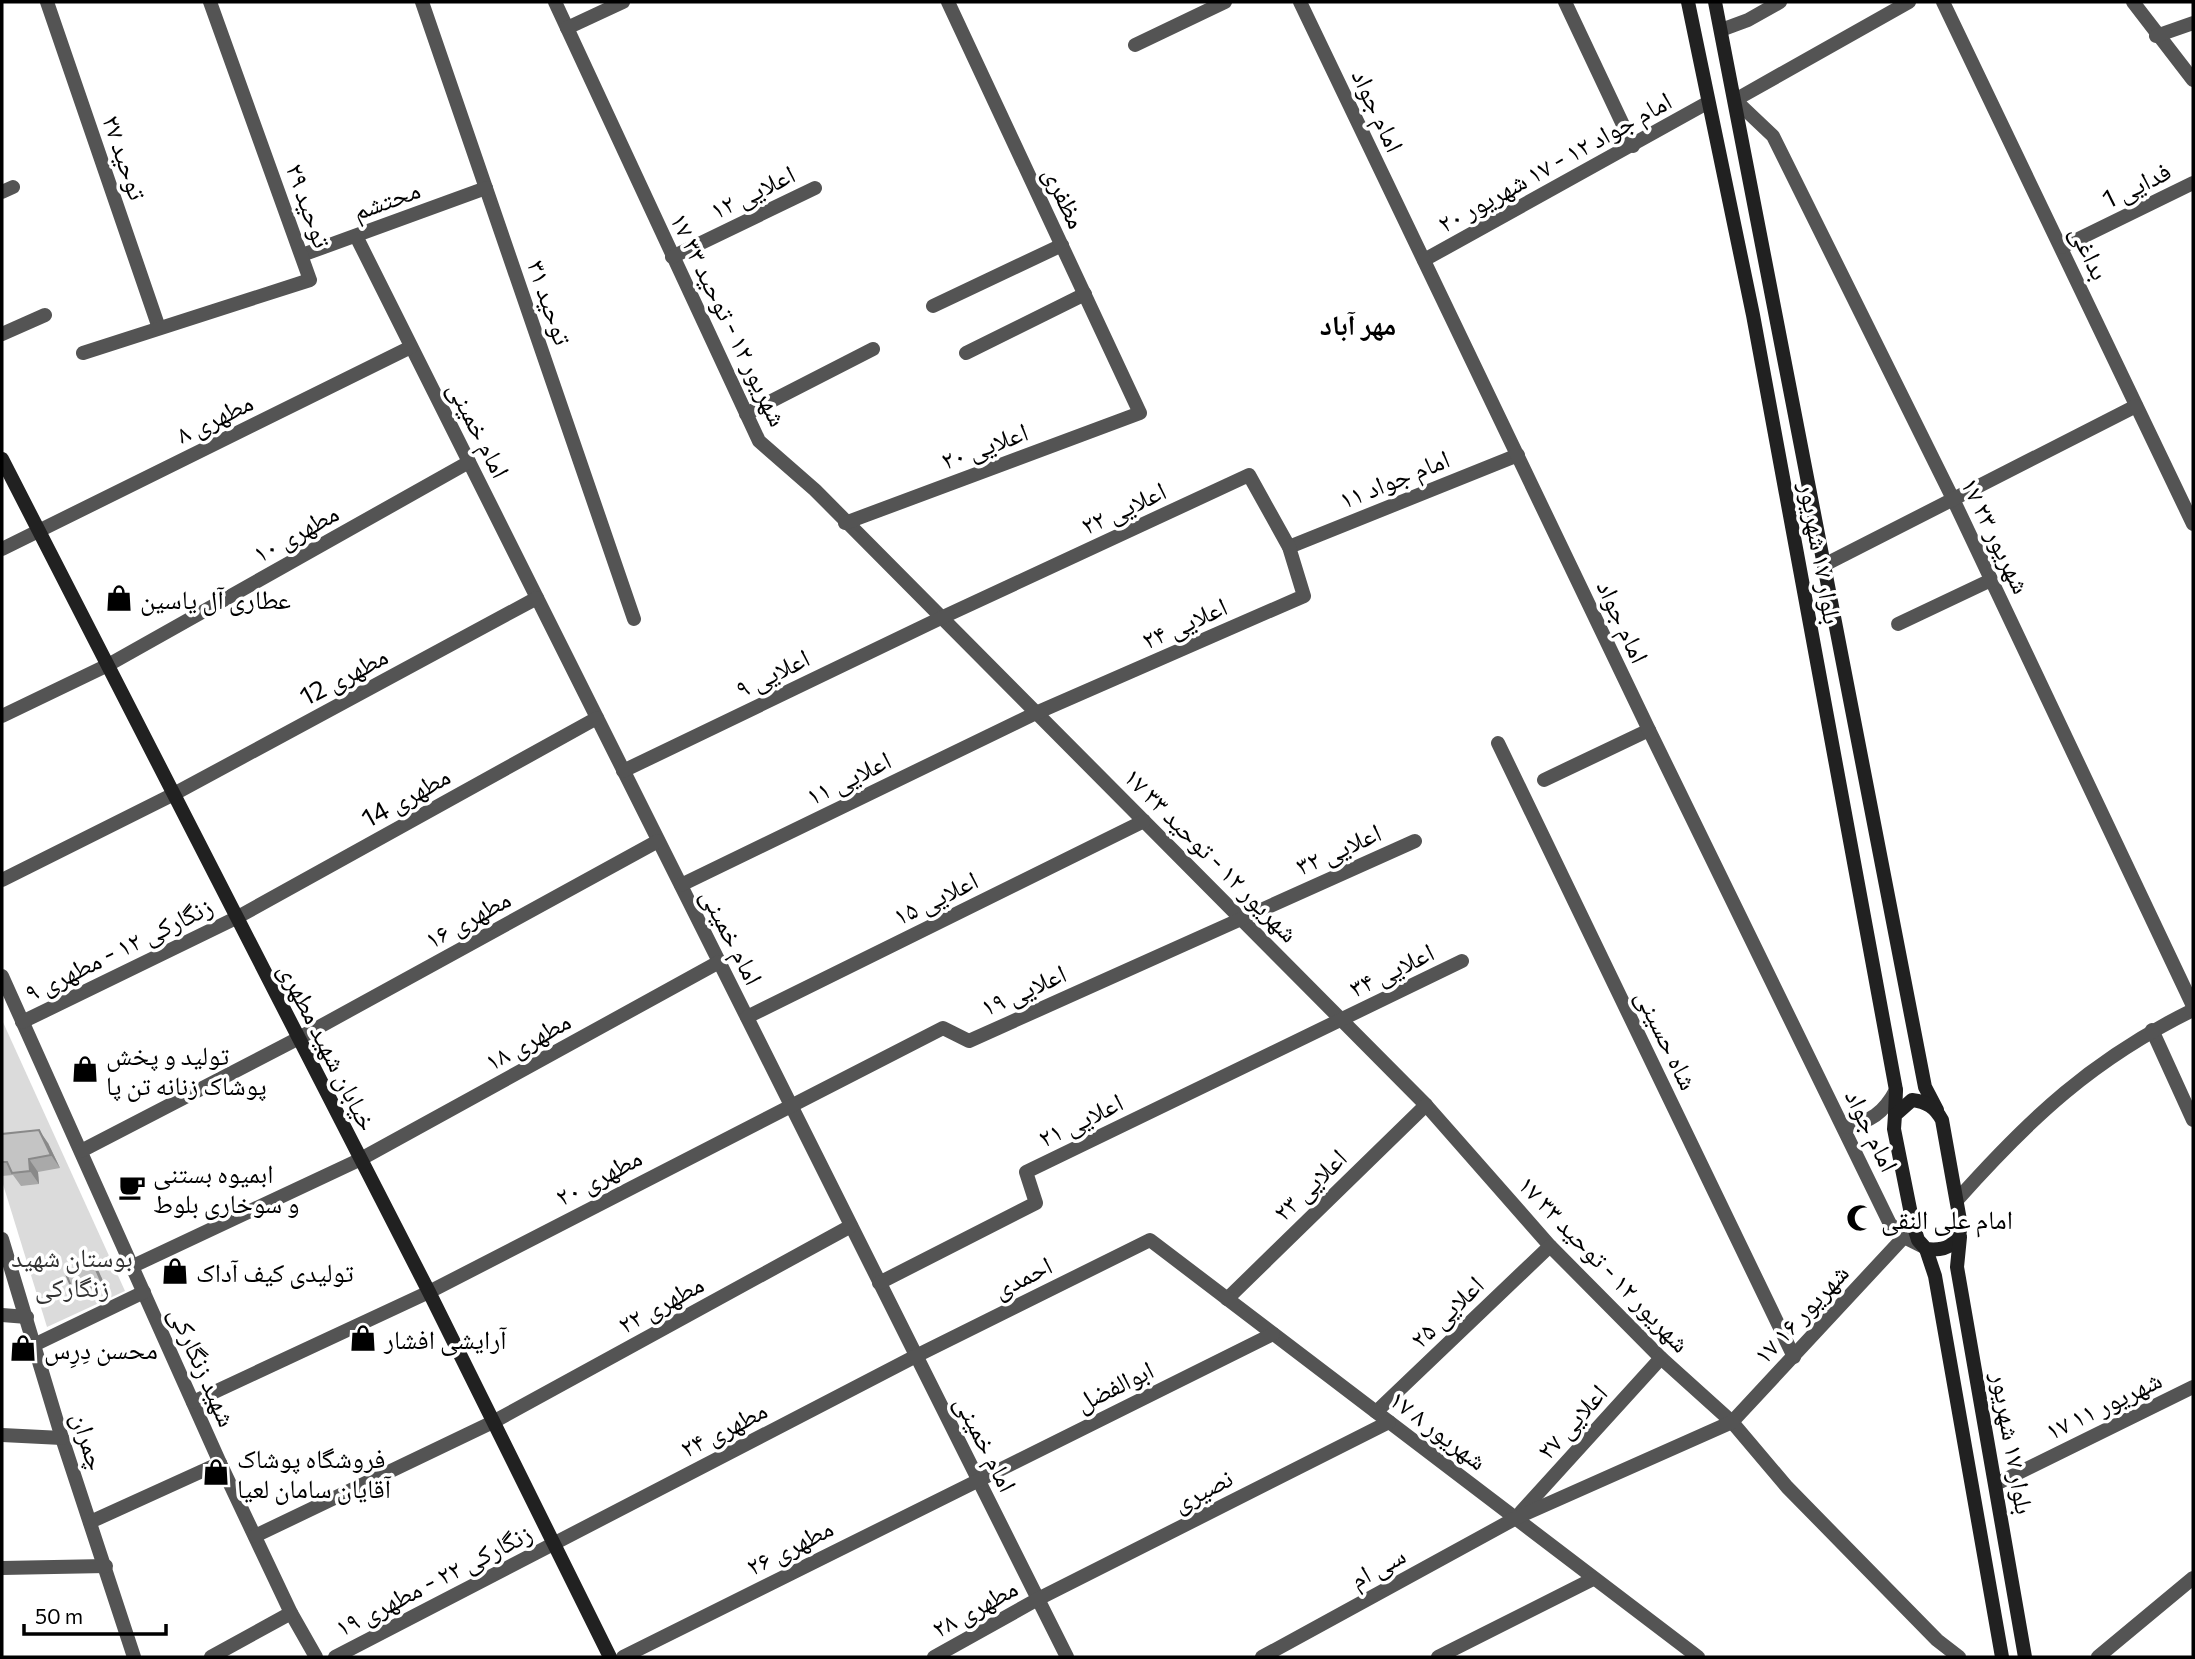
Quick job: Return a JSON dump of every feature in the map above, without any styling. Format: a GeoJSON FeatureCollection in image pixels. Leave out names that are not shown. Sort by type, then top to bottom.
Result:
{"type":"FeatureCollection","features":[{"type":"Feature","properties":{"kind":"main road","name":"بلوار ۱۷ شهریور"},"geometry":{"type":"LineString","coordinates":[[1688,2],[1753,315],[1896,1090],[1894,1129],[1913,1224],[1935,1276],[2002,1657]]}},
{"type":"Feature","properties":{"kind":"main road","name":"بلوار ۱۷ شهریور"},"geometry":{"type":"LineString","coordinates":[[1716,2],[1925,1087],[1942,1120],[1957,1200],[1961,1226],[1958,1267],[1998,1483],[2025,1657]]}},
{"type":"Feature","properties":{"kind":"main road","name":"خیابان شهید مطهری"},"geometry":{"type":"LineString","coordinates":[[2,459],[429,1292],[610,1657]]}},
{"type":"Feature","properties":{"kind":"main road"},"geometry":{"type":"LineString","coordinates":[[1895,1115],[1912,1100],[1923,1102],[1937,1110]]}},
{"type":"Feature","properties":{"kind":"main road"},"geometry":{"type":"LineString","coordinates":[[1924,1248],[1949,1247],[1960,1237]]}},
{"type":"Feature","properties":{"kind":"street","name":"توحید ۲۷"},"geometry":{"type":"LineString","coordinates":[[47,2],[159,328]]}},
{"type":"Feature","properties":{"kind":"street","name":"توحید ۲۹"},"geometry":{"type":"LineString","coordinates":[[83,353],[310,280],[210,2]]}},
{"type":"Feature","properties":{"kind":"street","name":"توحید ۳۱"},"geometry":{"type":"LineString","coordinates":[[422,2],[634,618]]}},
{"type":"Feature","properties":{"kind":"street","name":"۱۷ شهریور ۱۲ - توحید ۳۳"},"geometry":{"type":"LineString","coordinates":[[555,2],[759,440],[815,490],[1241,917],[1426,1105],[1550,1246],[1661,1358],[1732,1422],[1787,1487],[1937,1640],[1959,1657]]}},
{"type":"Feature","properties":{"kind":"street"},"geometry":{"type":"LineString","coordinates":[[567,28],[623,2]]}},
{"type":"Feature","properties":{"kind":"street","name":"مظفری"},"geometry":{"type":"LineString","coordinates":[[948,2],[1140,413]]}},
{"type":"Feature","properties":{"kind":"street"},"geometry":{"type":"LineString","coordinates":[[1135,45],[1224,2]]}},
{"type":"Feature","properties":{"kind":"street","name":"امام جواد"},"geometry":{"type":"LineString","coordinates":[[1300,2],[1649,730],[1890,1224],[1904,1237],[1924,1248]]}},
{"type":"Feature","properties":{"kind":"street"},"geometry":{"type":"LineString","coordinates":[[1565,2],[1633,146]]}},
{"type":"Feature","properties":{"kind":"street"},"geometry":{"type":"LineString","coordinates":[[1721,30],[1748,20],[1780,2]]}},
{"type":"Feature","properties":{"kind":"street"},"geometry":{"type":"LineString","coordinates":[[1734,100],[1909,2]]}},
{"type":"Feature","properties":{"kind":"street","name":"بداغی"},"geometry":{"type":"LineString","coordinates":[[1943,2],[2063,247],[2193,524]]}},
{"type":"Feature","properties":{"kind":"street"},"geometry":{"type":"LineString","coordinates":[[2133,2],[2156,36],[2193,80]]}},
{"type":"Feature","properties":{"kind":"street"},"geometry":{"type":"LineString","coordinates":[[2156,36],[2193,23]]}},
{"type":"Feature","properties":{"kind":"street","name":"۱۷ شهریور ۲۳"},"geometry":{"type":"LineString","coordinates":[[1734,100],[1773,136],[1953,499],[2193,1008]]}},
{"type":"Feature","properties":{"kind":"street","name":"امام جواد ۱۲ - ۱۷ شهریور ۲۰"},"geometry":{"type":"LineString","coordinates":[[1424,260],[1707,103]]}},
{"type":"Feature","properties":{"kind":"street","name":"فدایی 1"},"geometry":{"type":"LineString","coordinates":[[2063,247],[2193,183]]}},
{"type":"Feature","properties":{"kind":"street","name":"محتشم"},"geometry":{"type":"LineString","coordinates":[[302,255],[486,188]]}},
{"type":"Feature","properties":{"kind":"street","name":"اعلایی ۱۲"},"geometry":{"type":"LineString","coordinates":[[672,257],[815,188]]}},
{"type":"Feature","properties":{"kind":"street","name":"امام خمینی"},"geometry":{"type":"LineString","coordinates":[[356,236],[1067,1657]]}},
{"type":"Feature","properties":{"kind":"street"},"geometry":{"type":"LineString","coordinates":[[933,306],[1062,245]]}},
{"type":"Feature","properties":{"kind":"street"},"geometry":{"type":"LineString","coordinates":[[966,353],[1085,294]]}},
{"type":"Feature","properties":{"kind":"street"},"geometry":{"type":"LineString","coordinates":[[2,334],[45,315]]}},
{"type":"Feature","properties":{"kind":"street","name":"مطهری ۸"},"geometry":{"type":"LineString","coordinates":[[2,549],[411,347]]}},
{"type":"Feature","properties":{"kind":"street"},"geometry":{"type":"LineString","coordinates":[[746,414],[873,349]]}},
{"type":"Feature","properties":{"kind":"street"},"geometry":{"type":"LineString","coordinates":[[1824,565],[2136,406]]}},
{"type":"Feature","properties":{"kind":"street","name":"اعلایی ۲۰"},"geometry":{"type":"LineString","coordinates":[[845,523],[1140,413]]}},
{"type":"Feature","properties":{"kind":"street","name":"امام جواد ۱۱"},"geometry":{"type":"LineString","coordinates":[[1289,547],[1518,455]]}},
{"type":"Feature","properties":{"kind":"street","name":"مطهری ۱۰"},"geometry":{"type":"LineString","coordinates":[[2,716],[108,665],[469,463]]}},
{"type":"Feature","properties":{"kind":"street","name":"اعلایی ۲۲"},"geometry":{"type":"LineString","coordinates":[[943,617],[1249,475],[1289,547]]}},
{"type":"Feature","properties":{"kind":"street","name":"اعلایی ۲۴"},"geometry":{"type":"LineString","coordinates":[[1036,713],[1304,596],[1289,547]]}},
{"type":"Feature","properties":{"kind":"street"},"geometry":{"type":"LineString","coordinates":[[1898,624],[1991,580]]}},
{"type":"Feature","properties":{"kind":"street","name":"مطهری 12"},"geometry":{"type":"LineString","coordinates":[[2,880],[173,796],[537,598]]}},
{"type":"Feature","properties":{"kind":"street","name":"اعلایی ۹"},"geometry":{"type":"LineString","coordinates":[[624,771],[943,617]]}},
{"type":"Feature","properties":{"kind":"street","name":"اعلایی ۱۱"},"geometry":{"type":"LineString","coordinates":[[681,885],[1036,713]]}},
{"type":"Feature","properties":{"kind":"street","name":"مطهری 14"},"geometry":{"type":"LineString","coordinates":[[236,918],[597,718]]}},
{"type":"Feature","properties":{"kind":"street"},"geometry":{"type":"LineString","coordinates":[[1544,780],[1649,730]]}},
{"type":"Feature","properties":{"kind":"street","name":"شاه حسینی"},"geometry":{"type":"LineString","coordinates":[[1498,743],[1794,1357]]}},
{"type":"Feature","properties":{"kind":"street","name":"اعلایی ۱۵"},"geometry":{"type":"LineString","coordinates":[[747,1017],[1144,821]]}},
{"type":"Feature","properties":{"kind":"street","name":"مطهری ۱۶"},"geometry":{"type":"LineString","coordinates":[[81,1152],[299,1038],[658,841]]}},
{"type":"Feature","properties":{"kind":"street","name":"اعلایی ۳۲"},"geometry":{"type":"LineString","coordinates":[[1241,917],[1415,841]]}},
{"type":"Feature","properties":{"kind":"street","name":"اعلایی ۱۹"},"geometry":{"type":"LineString","coordinates":[[790,1104],[943,1028],[969,1041],[1241,917]]}},
{"type":"Feature","properties":{"kind":"street","name":"زنگارکی ۱۲ - مطهری ۹"},"geometry":{"type":"LineString","coordinates":[[22,1022],[236,918]]}},
{"type":"Feature","properties":{"kind":"street","name":"اعلایی ۳۴"},"geometry":{"type":"LineString","coordinates":[[1342,1020],[1462,961]]}},
{"type":"Feature","properties":{"kind":"street","name":"مطهری ۱۸"},"geometry":{"type":"LineString","coordinates":[[133,1266],[359,1160],[719,962]]}},
{"type":"Feature","properties":{"kind":"street","name":"شهید زنگارکی"},"geometry":{"type":"LineString","coordinates":[[2,976],[220,1463],[291,1613],[316,1657]]}},
{"type":"Feature","properties":{"kind":"street"},"geometry":{"type":"LineString","coordinates":[[1957,1200],[2005,1146],[2061,1094],[2108,1057],[2193,1008]]}},
{"type":"Feature","properties":{"kind":"street","name":"اعلایی ۲۱"},"geometry":{"type":"LineString","coordinates":[[879,1283],[1036,1203],[1026,1172],[1342,1020]]}},
{"type":"Feature","properties":{"kind":"street"},"geometry":{"type":"LineString","coordinates":[[2152,1030],[2193,1120]]}},
{"type":"Feature","properties":{"kind":"street"},"geometry":{"type":"LineString","coordinates":[[1845,1127],[1876,1117],[1888,1106],[1896,1090]]}},
{"type":"Feature","properties":{"kind":"street","name":"مطهری ۲۰"},"geometry":{"type":"LineString","coordinates":[[193,1402],[429,1292],[790,1104]]}},
{"type":"Feature","properties":{"kind":"street","name":"اعلایی ۲۳"},"geometry":{"type":"LineString","coordinates":[[1227,1299],[1426,1105]]}},
{"type":"Feature","properties":{"kind":"street","name":"مطهری ۲۲"},"geometry":{"type":"LineString","coordinates":[[255,1536],[493,1422],[851,1226]]}},
{"type":"Feature","properties":{"kind":"street","name":"۱۷ شهریور ۱۶"},"geometry":{"type":"LineString","coordinates":[[1732,1422],[1904,1237]]}},
{"type":"Feature","properties":{"kind":"street","name":"چمران"},"geometry":{"type":"LineString","coordinates":[[2,1239],[36,1344],[62,1438],[134,1657]]}},
{"type":"Feature","properties":{"kind":"street","name":"۱۷ شهریور ۸"},"geometry":{"type":"LineString","coordinates":[[1150,1240],[1698,1657]]}},
{"type":"Feature","properties":{"kind":"street","name":"احمدی"},"geometry":{"type":"LineString","coordinates":[[916,1356],[1150,1240]]}},
{"type":"Feature","properties":{"kind":"street","name":"اعلایی ۲۵"},"geometry":{"type":"LineString","coordinates":[[1376,1412],[1550,1246]]}},
{"type":"Feature","properties":{"kind":"street"},"geometry":{"type":"LineString","coordinates":[[36,1344],[145,1292]]}},
{"type":"Feature","properties":{"kind":"street"},"geometry":{"type":"LineString","coordinates":[[2,1315],[27,1317]]}},
{"type":"Feature","properties":{"kind":"street","name":"ابوالفضل"},"geometry":{"type":"LineString","coordinates":[[978,1479],[1273,1334]]}},
{"type":"Feature","properties":{"kind":"street","name":"مطهری ۲۴"},"geometry":{"type":"LineString","coordinates":[[553,1544],[916,1356]]}},
{"type":"Feature","properties":{"kind":"street","name":"اعلایی ۲۷"},"geometry":{"type":"LineString","coordinates":[[1516,1518],[1661,1358]]}},
{"type":"Feature","properties":{"kind":"street","name":"۱۷ شهریور ۱۱"},"geometry":{"type":"LineString","coordinates":[[1998,1483],[2193,1387]]}},
{"type":"Feature","properties":{"kind":"street","name":"نصیری"},"geometry":{"type":"LineString","coordinates":[[1038,1599],[1389,1422]]}},
{"type":"Feature","properties":{"kind":"street"},"geometry":{"type":"LineString","coordinates":[[1516,1518],[1732,1422]]}},
{"type":"Feature","properties":{"kind":"street"},"geometry":{"type":"LineString","coordinates":[[2,1435],[62,1438]]}},
{"type":"Feature","properties":{"kind":"street"},"geometry":{"type":"LineString","coordinates":[[90,1522],[220,1463]]}},
{"type":"Feature","properties":{"kind":"street","name":"مطهری ۲۶"},"geometry":{"type":"LineString","coordinates":[[623,1657],[978,1479]]}},
{"type":"Feature","properties":{"kind":"street","name":"سی ام"},"geometry":{"type":"LineString","coordinates":[[1262,1657],[1516,1518]]}},
{"type":"Feature","properties":{"kind":"street","name":"زنگارکی ۲۲ - مطهری ۱۹"},"geometry":{"type":"LineString","coordinates":[[335,1657],[553,1544]]}},
{"type":"Feature","properties":{"kind":"street"},"geometry":{"type":"LineString","coordinates":[[2,1568],[106,1566]]}},
{"type":"Feature","properties":{"kind":"street"},"geometry":{"type":"LineString","coordinates":[[2098,1657],[2193,1578]]}},
{"type":"Feature","properties":{"kind":"street"},"geometry":{"type":"LineString","coordinates":[[1438,1657],[1593,1579]]}},
{"type":"Feature","properties":{"kind":"street","name":"مطهری ۲۸"},"geometry":{"type":"LineString","coordinates":[[934,1657],[1038,1599]]}},
{"type":"Feature","properties":{"kind":"street"},"geometry":{"type":"LineString","coordinates":[[211,1657],[291,1613]]}},
{"type":"Feature","properties":{"kind":"green space","name":"بوستان شهید زنگارکی"},"geometry":{"type":"Polygon","coordinates":[[[2,1020],[125,1291],[47,1327],[2,1181],[2,1020]]]}},
{"type":"Feature","properties":{"kind":"building"},"geometry":{"type":"Polygon","coordinates":[[[39,1130],[51,1155],[29,1159],[30,1171],[12,1173],[7,1162],[2,1162],[2,1134],[39,1130]]]}},
{"type":"Feature","properties":{"kind":"building"},"geometry":{"type":"Polygon","coordinates":[[[93,1263],[101,1281],[73,1291],[66,1274],[93,1263]]]}},
{"type":"Feature","properties":{"kind":"place","name":"عطاری آل یاسین"},"geometry":{"type":"Point","coordinates":[119,598]}},
{"type":"Feature","properties":{"kind":"place","name":"تولید و پخش پوشاک زنانه تن پا"},"geometry":{"type":"Point","coordinates":[85,1069]}},
{"type":"Feature","properties":{"kind":"place","name":"ابمیوه بستنی و ‌سوخاری بلوط"},"geometry":{"type":"Point","coordinates":[132,1187]}},
{"type":"Feature","properties":{"kind":"place","name":"امام علی النقی"},"geometry":{"type":"Point","coordinates":[1860,1218]}},
{"type":"Feature","properties":{"kind":"place","name":"تولیدی کیف آداک"},"geometry":{"type":"Point","coordinates":[175,1271]}},
{"type":"Feature","properties":{"kind":"place","name":"آرایشی افشار"},"geometry":{"type":"Point","coordinates":[363,1338]}},
{"type":"Feature","properties":{"kind":"place","name":"محسن دِرِس"},"geometry":{"type":"Point","coordinates":[23,1348]}},
{"type":"Feature","properties":{"kind":"place","name":"فروشگاه پوشاک آقایان سامان لعیا"},"geometry":{"type":"Point","coordinates":[216,1472]}},
{"type":"Feature","properties":{"kind":"district","name":"مهر آباد"},"geometry":{"type":"Point","coordinates":[1358,324]}}]}
